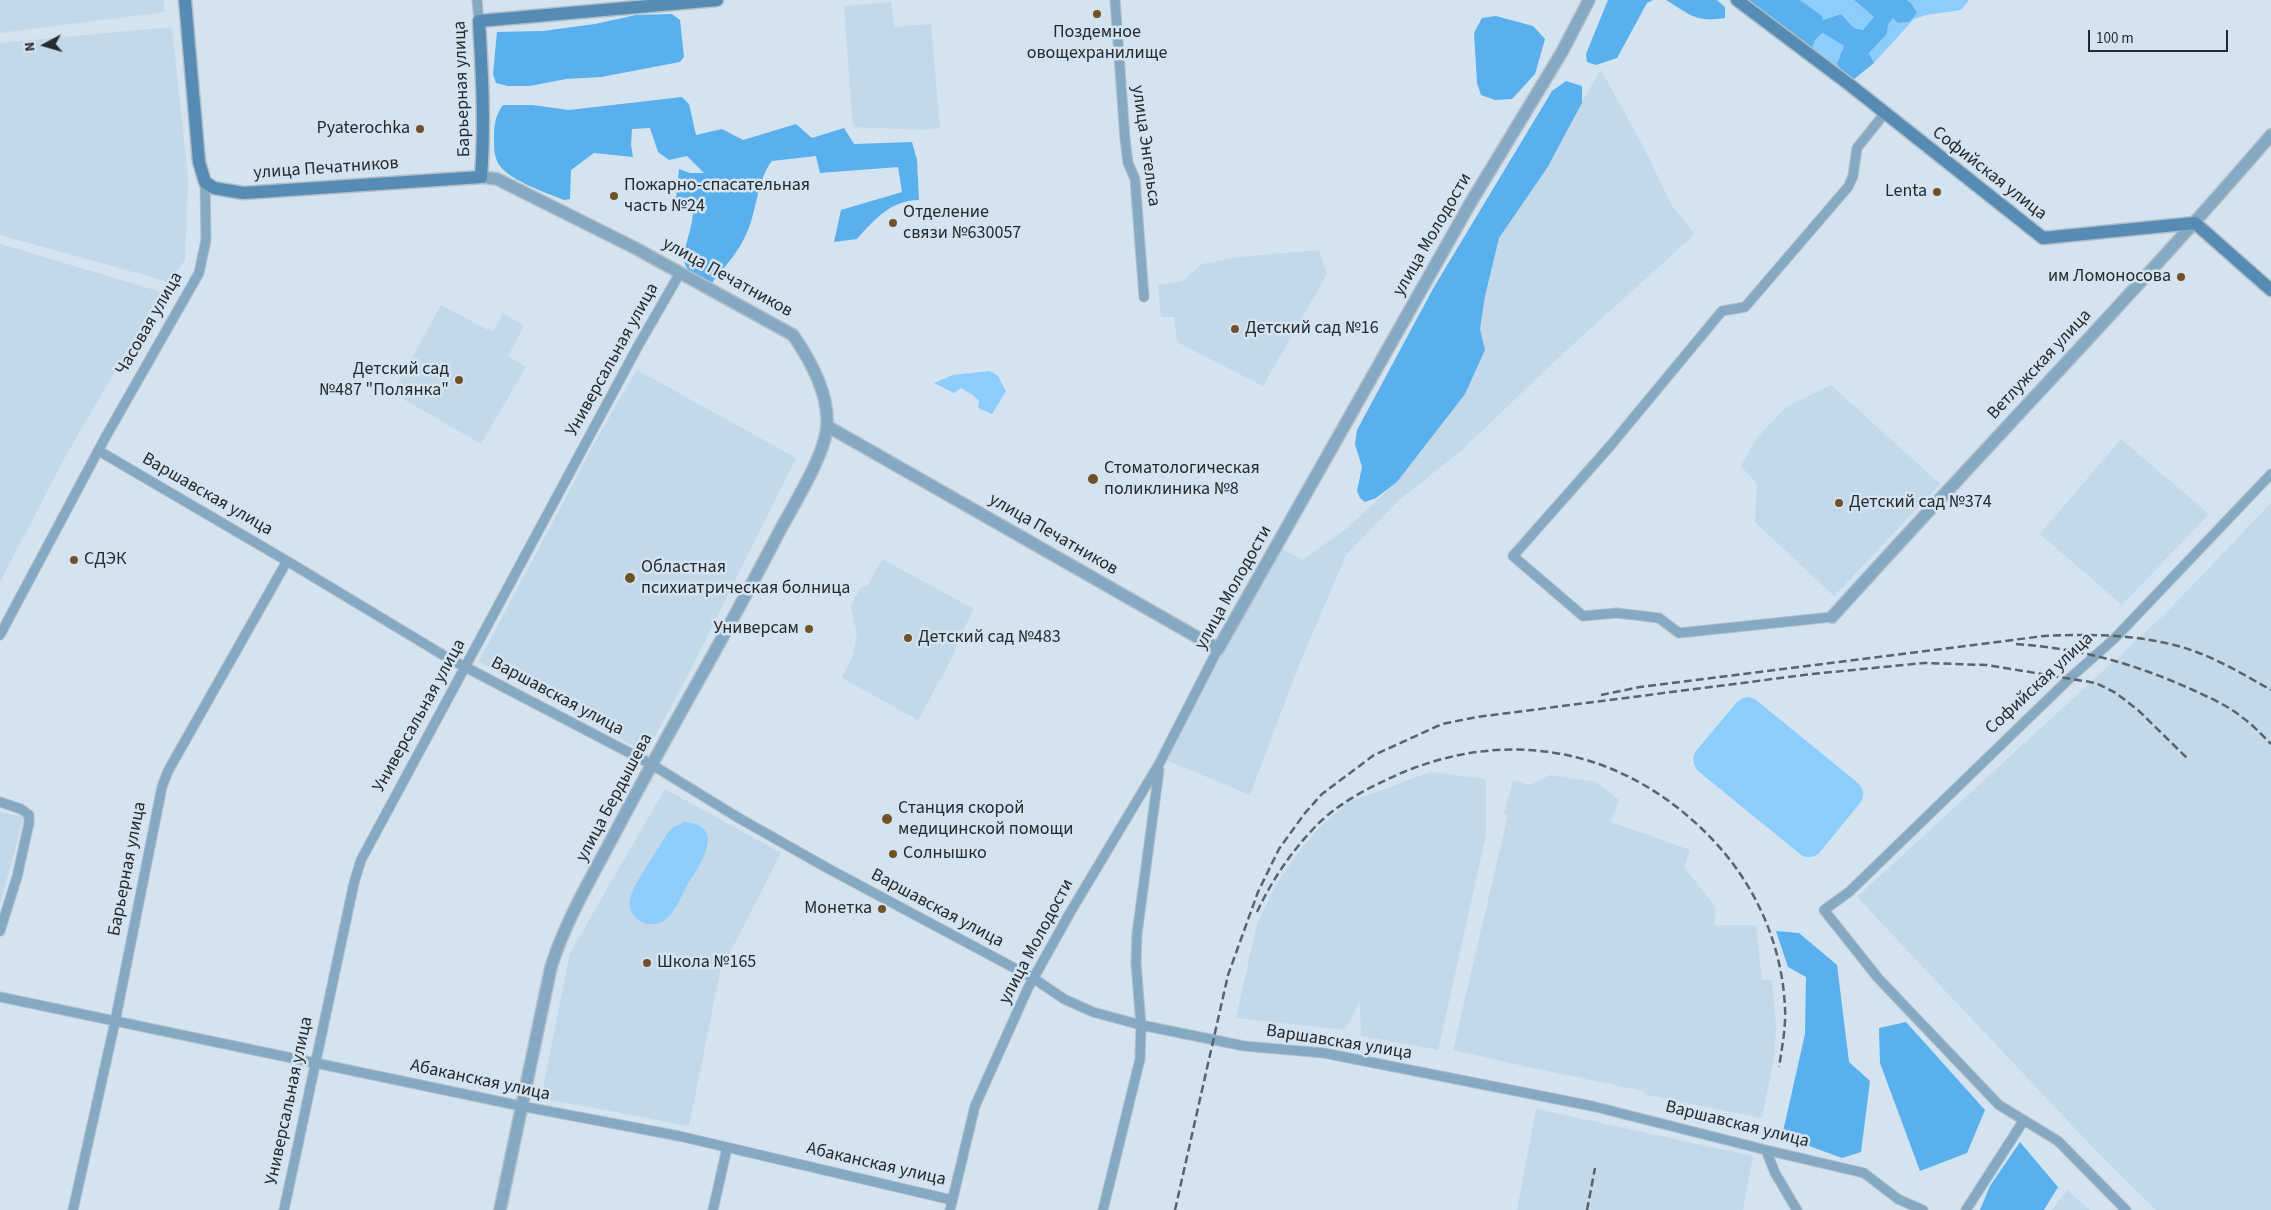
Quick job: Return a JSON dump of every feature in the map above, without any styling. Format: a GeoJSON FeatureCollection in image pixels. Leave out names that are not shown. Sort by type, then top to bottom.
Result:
{"type":"FeatureCollection","features":[{"type":"Feature","properties":{"kind":"main road","name":"Часовая улица"},"geometry":{"type":"LineString","coordinates":[[185,0],[199,162],[205,182]]}},
{"type":"Feature","properties":{"kind":"main road"},"geometry":{"type":"LineString","coordinates":[[479,21],[717,0]]}},
{"type":"Feature","properties":{"kind":"main road","name":"Софийская улица"},"geometry":{"type":"LineString","coordinates":[[1736,0],[1885,113],[2043,238],[2195,223]]}},
{"type":"Feature","properties":{"kind":"main road","name":"Барьерная улица"},"geometry":{"type":"LineString","coordinates":[[479,21],[483,92],[484,145],[482,177]]}},
{"type":"Feature","properties":{"kind":"main road","name":"улица Печатников"},"geometry":{"type":"LineString","coordinates":[[205,182],[225,191],[243,193],[482,177]]}},
{"type":"Feature","properties":{"kind":"main road"},"geometry":{"type":"LineString","coordinates":[[2195,223],[2271,290]]}},
{"type":"Feature","properties":{"kind":"street","name":"Барьерная улица"},"geometry":{"type":"LineString","coordinates":[[477,0],[479,21]]}},
{"type":"Feature","properties":{"kind":"street","name":"улица Энгельса"},"geometry":{"type":"LineString","coordinates":[[1115,0],[1125,139],[1128,163],[1135,179],[1144,297]]}},
{"type":"Feature","properties":{"kind":"street","name":"улица Молодости"},"geometry":{"type":"LineString","coordinates":[[950,1210],[974,1106],[1033,978],[1159,764],[1218,649],[1466,211],[1562,52],[1589,0]]}},
{"type":"Feature","properties":{"kind":"street"},"geometry":{"type":"LineString","coordinates":[[1832,617],[1679,633],[1658,618],[1617,613],[1583,616],[1513,556],[1611,445],[1722,311],[1744,307],[1848,186],[1853,176],[1857,148],[1885,113]]}},
{"type":"Feature","properties":{"kind":"street","name":"Ветлужская улица"},"geometry":{"type":"LineString","coordinates":[[1832,617],[1953,483],[2195,223],[2271,136]]}},
{"type":"Feature","properties":{"kind":"street","name":"улица Печатников"},"geometry":{"type":"LineString","coordinates":[[482,177],[497,179],[635,248],[793,335],[808,357],[816,376],[824,401],[827,426],[1218,649]]}},
{"type":"Feature","properties":{"kind":"street","name":"Часовая улица"},"geometry":{"type":"LineString","coordinates":[[0,635],[99,451],[199,273],[206,240],[205,182]]}},
{"type":"Feature","properties":{"kind":"street","name":"Универсальная улица"},"geometry":{"type":"LineString","coordinates":[[284,1210],[314,1063],[354,884],[362,860],[638,346],[680,273]]}},
{"type":"Feature","properties":{"kind":"street","name":"улица Бердышева"},"geometry":{"type":"LineString","coordinates":[[500,1210],[521,1106],[558,947],[651,764],[759,571],[820,453],[827,426]]}},
{"type":"Feature","properties":{"kind":"street","name":"Варшавская улица"},"geometry":{"type":"LineString","coordinates":[[99,451],[465,667],[651,764],[818,863],[1033,978],[1064,999],[1093,1012],[1141,1025],[1244,1046],[1324,1053],[1592,1106],[1864,1173],[1898,1199],[1924,1210]]}},
{"type":"Feature","properties":{"kind":"street","name":"Софийская улица"},"geometry":{"type":"LineString","coordinates":[[2024,1120],[1999,1105],[1878,978],[1824,910],[1849,892],[2070,678],[2115,638],[2271,474]]}},
{"type":"Feature","properties":{"kind":"street","name":"Барьерная улица"},"geometry":{"type":"LineString","coordinates":[[73,1210],[115,1022],[162,787],[168,771],[287,561]]}},
{"type":"Feature","properties":{"kind":"street"},"geometry":{"type":"LineString","coordinates":[[1103,1210],[1140,1059],[1141,1025],[1136,963],[1137,934],[1159,764]]}},
{"type":"Feature","properties":{"kind":"street"},"geometry":{"type":"LineString","coordinates":[[0,802],[21,809],[29,815],[29,823],[17,877],[0,931]]}},
{"type":"Feature","properties":{"kind":"street","name":"Абаканская улица"},"geometry":{"type":"LineString","coordinates":[[0,997],[521,1106],[679,1136],[952,1200]]}},
{"type":"Feature","properties":{"kind":"street"},"geometry":{"type":"LineString","coordinates":[[1966,1210],[2024,1120],[2058,1140],[2126,1210]]}},
{"type":"Feature","properties":{"kind":"street"},"geometry":{"type":"LineString","coordinates":[[713,1210],[726,1148]]}},
{"type":"Feature","properties":{"kind":"street"},"geometry":{"type":"LineString","coordinates":[[1766,1150],[1775,1173],[1796,1210]]}},
{"type":"Feature","properties":{"kind":"shaded area"},"geometry":{"type":"Polygon","coordinates":[[[0,0],[163,0],[165,12],[0,33],[0,0]]]}},
{"type":"Feature","properties":{"kind":"shaded area"},"geometry":{"type":"Polygon","coordinates":[[[1608,0],[1653,0],[1647,3],[1617,58],[1596,65],[1587,62],[1586,54],[1608,0]]]}},
{"type":"Feature","properties":{"kind":"shaded area"},"geometry":{"type":"Polygon","coordinates":[[[1666,0],[1717,0],[1725,7],[1725,18],[1707,19],[1693,16],[1666,0]]]}},
{"type":"Feature","properties":{"kind":"shaded area"},"geometry":{"type":"Polygon","coordinates":[[[1742,0],[1800,0],[1822,16],[1823,20],[1841,14],[1854,28],[1863,30],[1874,17],[1854,0],[1907,0],[1917,13],[1909,22],[1898,23],[1893,18],[1888,25],[1887,34],[1869,53],[1874,63],[1853,80],[1844,74],[1837,64],[1844,46],[1823,33],[1815,40],[1810,54],[1742,0]]]}},
{"type":"Feature","properties":{"kind":"shaded area"},"geometry":{"type":"Polygon","coordinates":[[[1800,0],[1854,0],[1874,17],[1864,30],[1854,28],[1841,14],[1823,20],[1800,0]]]}},
{"type":"Feature","properties":{"kind":"shaded area"},"geometry":{"type":"Polygon","coordinates":[[[1907,0],[1969,0],[1961,10],[1926,15],[1914,19],[1874,63],[1869,53],[1887,34],[1888,25],[1893,17],[1911,3],[1907,0]]]}},
{"type":"Feature","properties":{"kind":"shaded area"},"geometry":{"type":"Polygon","coordinates":[[[891,2],[895,27],[931,24],[940,128],[924,130],[853,127],[844,6],[891,2]]]}},
{"type":"Feature","properties":{"kind":"shaded area"},"geometry":{"type":"Polygon","coordinates":[[[672,14],[680,20],[684,57],[680,62],[601,77],[566,79],[530,86],[508,86],[496,83],[493,74],[497,32],[543,31],[595,24],[636,15],[672,14]]]}},
{"type":"Feature","properties":{"kind":"shaded area"},"geometry":{"type":"Polygon","coordinates":[[[1496,16],[1533,26],[1545,39],[1535,74],[1512,99],[1495,100],[1481,95],[1477,83],[1474,33],[1482,18],[1496,16]]]}},
{"type":"Feature","properties":{"kind":"shaded area"},"geometry":{"type":"Polygon","coordinates":[[[172,27],[188,179],[185,260],[169,282],[0,235],[0,43],[172,27]]]}},
{"type":"Feature","properties":{"kind":"shaded area"},"geometry":{"type":"Polygon","coordinates":[[[1824,33],[1844,46],[1844,74],[1810,54],[1815,40],[1824,33]]]}},
{"type":"Feature","properties":{"kind":"shaded area"},"geometry":{"type":"Polygon","coordinates":[[[1601,70],[1644,148],[1672,206],[1695,234],[1557,359],[1462,450],[1398,501],[1346,555],[1299,665],[1250,795],[1166,760],[1227,638],[1282,549],[1303,560],[1346,529],[1398,481],[1442,422],[1477,326],[1495,244],[1601,70]]]}},
{"type":"Feature","properties":{"kind":"shaded area"},"geometry":{"type":"Polygon","coordinates":[[[1566,81],[1582,86],[1582,103],[1547,168],[1499,238],[1485,296],[1480,329],[1485,350],[1465,394],[1397,482],[1376,498],[1365,502],[1360,498],[1357,491],[1362,467],[1355,444],[1357,430],[1434,287],[1552,91],[1566,81]]]}},
{"type":"Feature","properties":{"kind":"shaded area"},"geometry":{"type":"Polygon","coordinates":[[[682,97],[689,104],[696,135],[722,129],[743,140],[796,124],[812,138],[844,128],[854,144],[912,142],[917,160],[919,200],[900,203],[884,212],[857,239],[834,242],[841,210],[902,192],[898,167],[820,173],[816,156],[772,161],[764,176],[745,238],[711,284],[697,278],[689,271],[685,264],[684,255],[693,214],[676,200],[679,169],[690,173],[704,173],[687,156],[669,160],[658,152],[650,128],[632,129],[631,145],[633,157],[594,153],[571,170],[570,199],[564,200],[517,179],[501,168],[497,161],[494,133],[498,113],[503,105],[532,105],[569,110],[682,97]]]}},
{"type":"Feature","properties":{"kind":"shaded area"},"geometry":{"type":"Polygon","coordinates":[[[0,244],[161,292],[64,459],[0,582],[0,244]]]}},
{"type":"Feature","properties":{"kind":"shaded area","name":"Детский сад №16"},"geometry":{"type":"Polygon","coordinates":[[[1319,250],[1327,274],[1263,386],[1177,342],[1174,317],[1161,317],[1158,285],[1183,281],[1202,264],[1240,257],[1319,250]]]}},
{"type":"Feature","properties":{"kind":"shaded area","name":"Детский сад №487 \"Полянка\""},"geometry":{"type":"Polygon","coordinates":[[[441,305],[486,329],[494,331],[503,313],[524,326],[508,356],[526,367],[481,444],[393,393],[441,305]]]}},
{"type":"Feature","properties":{"kind":"shaded area","name":"Областная психиатрическая болница"},"geometry":{"type":"Polygon","coordinates":[[[637,370],[796,458],[693,665],[646,753],[479,661],[601,431],[637,370]]]}},
{"type":"Feature","properties":{"kind":"shaded area"},"geometry":{"type":"Polygon","coordinates":[[[990,371],[998,376],[1006,391],[992,414],[978,408],[979,401],[961,388],[954,393],[934,383],[953,375],[990,371]]]}},
{"type":"Feature","properties":{"kind":"shaded area","name":"Детский сад №374"},"geometry":{"type":"Polygon","coordinates":[[[1831,385],[1940,484],[1834,596],[1755,522],[1757,484],[1741,466],[1756,439],[1786,407],[1831,385]]]}},
{"type":"Feature","properties":{"kind":"shaded area","name":"Детский сад №374"},"geometry":{"type":"Polygon","coordinates":[[[2121,439],[2209,514],[2122,605],[2040,534],[2121,439]]]}},
{"type":"Feature","properties":{"kind":"shaded area"},"geometry":{"type":"Polygon","coordinates":[[[2271,503],[2271,1210],[2156,1210],[2099,1154],[1857,897],[2166,613],[2271,503]]]}},
{"type":"Feature","properties":{"kind":"shaded area","name":"Детский сад №483"},"geometry":{"type":"Polygon","coordinates":[[[882,559],[974,609],[957,642],[953,656],[918,720],[842,678],[853,656],[857,635],[851,606],[860,588],[869,584],[882,559]]]}},
{"type":"Feature","properties":{"kind":"shaded area"},"geometry":{"type":"Polygon","coordinates":[[[1750,697],[1858,783],[1863,790],[1863,798],[1860,803],[1820,852],[1813,857],[1805,857],[1800,854],[1698,771],[1695,766],[1696,751],[1737,702],[1743,698],[1750,697]]]}},
{"type":"Feature","properties":{"kind":"shaded area"},"geometry":{"type":"Polygon","coordinates":[[[1430,772],[1486,779],[1486,835],[1438,1050],[1361,1036],[1360,1000],[1345,1030],[1236,1018],[1257,924],[1274,888],[1297,854],[1319,828],[1347,803],[1430,772]]]}},
{"type":"Feature","properties":{"kind":"shaded area"},"geometry":{"type":"Polygon","coordinates":[[[1550,775],[1596,782],[1619,800],[1611,822],[1690,850],[1684,867],[1716,908],[1714,925],[1756,925],[1762,980],[1772,980],[1776,1026],[1774,1059],[1762,1118],[1657,1097],[1644,1094],[1644,1091],[1453,1050],[1508,815],[1504,814],[1513,781],[1530,785],[1550,775]]]}},
{"type":"Feature","properties":{"kind":"shaded area","name":"Школа №165"},"geometry":{"type":"Polygon","coordinates":[[[665,789],[781,853],[720,972],[689,1126],[541,1098],[570,953],[665,789]]]}},
{"type":"Feature","properties":{"kind":"shaded area"},"geometry":{"type":"Polygon","coordinates":[[[0,812],[24,817],[0,904],[0,812]]]}},
{"type":"Feature","properties":{"kind":"shaded area"},"geometry":{"type":"Polygon","coordinates":[[[685,822],[698,825],[705,831],[708,839],[703,859],[678,904],[669,916],[660,923],[647,924],[636,918],[632,912],[630,899],[632,893],[668,832],[673,827],[685,822]]]}},
{"type":"Feature","properties":{"kind":"shaded area"},"geometry":{"type":"Polygon","coordinates":[[[1776,931],[1799,933],[1837,965],[1849,1062],[1870,1081],[1861,1152],[1842,1158],[1782,1136],[1805,1034],[1806,977],[1788,967],[1776,931]]]}},
{"type":"Feature","properties":{"kind":"shaded area"},"geometry":{"type":"Polygon","coordinates":[[[1906,1022],[1985,1110],[1967,1153],[1920,1171],[1880,1063],[1879,1028],[1906,1022]]]}},
{"type":"Feature","properties":{"kind":"shaded area"},"geometry":{"type":"Polygon","coordinates":[[[1536,1109],[1753,1156],[1743,1210],[1517,1210],[1536,1109]]]}},
{"type":"Feature","properties":{"kind":"shaded area"},"geometry":{"type":"Polygon","coordinates":[[[2020,1142],[2058,1187],[2044,1210],[1980,1210],[1990,1186],[2020,1142]]]}},
{"type":"Feature","properties":{"kind":"shaded area"},"geometry":{"type":"Polygon","coordinates":[[[2067,1190],[2090,1210],[2052,1210],[2067,1190]]]}},
{"type":"Feature","properties":{"kind":"railway"},"geometry":{"type":"LineString","coordinates":[[1601,695],[1640,687],[2044,636],[2077,635],[2158,641],[2187,649],[2224,664],[2271,690]]}},
{"type":"Feature","properties":{"kind":"railway"},"geometry":{"type":"LineString","coordinates":[[2016,644],[2040,646],[2107,659],[2171,680],[2232,710],[2271,744]]}},
{"type":"Feature","properties":{"kind":"railway"},"geometry":{"type":"LineString","coordinates":[[1175,1210],[1228,975],[1258,892],[1279,849],[1305,813],[1322,794],[1374,755],[1442,724],[1477,717],[1812,674],[1924,663],[1987,665],[2096,683],[2116,693],[2139,711],[2189,760]]}},
{"type":"Feature","properties":{"kind":"railway"},"geometry":{"type":"LineString","coordinates":[[1257,912],[1283,867],[1315,827],[1331,812],[1349,800],[1388,779],[1429,763],[1471,753],[1512,750],[1553,752],[1592,762],[1630,778],[1667,800],[1701,828],[1719,846],[1749,887],[1770,933],[1778,957],[1783,982],[1785,1023],[1779,1067]]}},
{"type":"Feature","properties":{"kind":"railway"},"geometry":{"type":"LineString","coordinates":[[1587,1210],[1595,1168]]}},
{"type":"Feature","properties":{"kind":"place","name":"Поздемное овощехранилище"},"geometry":{"type":"Point","coordinates":[1097,14]}},
{"type":"Feature","properties":{"kind":"place","name":"Pyaterochka"},"geometry":{"type":"Point","coordinates":[420,129]}},
{"type":"Feature","properties":{"kind":"place","name":"Lenta"},"geometry":{"type":"Point","coordinates":[1937,192]}},
{"type":"Feature","properties":{"kind":"place","name":"Пожарно-спасательная часть №24"},"geometry":{"type":"Point","coordinates":[614,196]}},
{"type":"Feature","properties":{"kind":"place","name":"Отделение связи №630057"},"geometry":{"type":"Point","coordinates":[893,223]}},
{"type":"Feature","properties":{"kind":"place","name":"им Ломоносова"},"geometry":{"type":"Point","coordinates":[2181,277]}},
{"type":"Feature","properties":{"kind":"place","name":"Детский сад №16"},"geometry":{"type":"Point","coordinates":[1235,329]}},
{"type":"Feature","properties":{"kind":"place","name":"Детский сад №487 \"Полянка\""},"geometry":{"type":"Point","coordinates":[459,380]}},
{"type":"Feature","properties":{"kind":"place","name":"Стоматологическая поликлиника №8"},"geometry":{"type":"Point","coordinates":[1093,479]}},
{"type":"Feature","properties":{"kind":"place","name":"Детский сад №374"},"geometry":{"type":"Point","coordinates":[1839,503]}},
{"type":"Feature","properties":{"kind":"place","name":"СДЭК"},"geometry":{"type":"Point","coordinates":[74,560]}},
{"type":"Feature","properties":{"kind":"place","name":"Областная психиатрическая болница"},"geometry":{"type":"Point","coordinates":[630,578]}},
{"type":"Feature","properties":{"kind":"place","name":"Универсам"},"geometry":{"type":"Point","coordinates":[809,629]}},
{"type":"Feature","properties":{"kind":"place","name":"Детский сад №483"},"geometry":{"type":"Point","coordinates":[908,638]}},
{"type":"Feature","properties":{"kind":"place","name":"Станция скорой медицинской помощи"},"geometry":{"type":"Point","coordinates":[887,819]}},
{"type":"Feature","properties":{"kind":"place","name":"Солнышко"},"geometry":{"type":"Point","coordinates":[893,854]}},
{"type":"Feature","properties":{"kind":"place","name":"Монетка"},"geometry":{"type":"Point","coordinates":[882,909]}},
{"type":"Feature","properties":{"kind":"place","name":"Школа №165"},"geometry":{"type":"Point","coordinates":[647,963]}}]}
